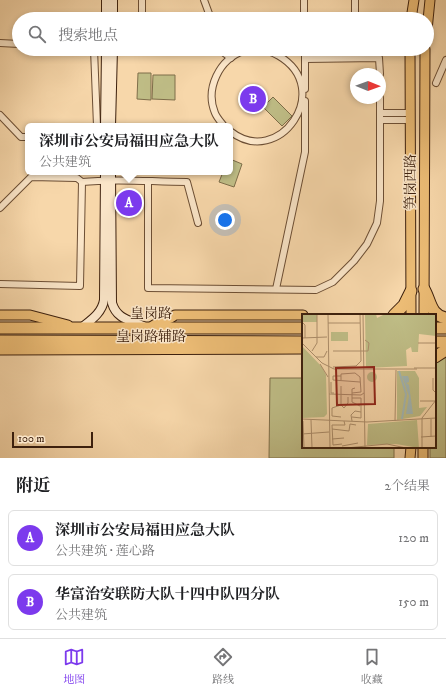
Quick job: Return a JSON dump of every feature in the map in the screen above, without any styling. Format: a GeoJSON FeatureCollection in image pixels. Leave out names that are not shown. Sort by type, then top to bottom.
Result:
{"type":"FeatureCollection","features":[{"type":"Feature","properties":{"kind":"highway"},"geometry":{"type":"LineString","coordinates":[[424,289],[433,311],[446,318]]}},
{"type":"Feature","properties":{"kind":"highway"},"geometry":{"type":"LineString","coordinates":[[395,314],[404,305],[411,291]]}},
{"type":"Feature","properties":{"kind":"highway","name":"皇岗路"},"geometry":{"type":"LineString","coordinates":[[0,328],[302,328]]}},
{"type":"Feature","properties":{"kind":"highway","name":"皇岗路"},"geometry":{"type":"LineString","coordinates":[[0,342],[302,342]]}},
{"type":"Feature","properties":{"kind":"highway"},"geometry":{"type":"LineString","coordinates":[[436,356],[446,350]]}},
{"type":"Feature","properties":{"kind":"main road"},"geometry":{"type":"LineString","coordinates":[[106,0],[106,12]]}},
{"type":"Feature","properties":{"kind":"main road"},"geometry":{"type":"LineString","coordinates":[[113,0],[113,12]]}},
{"type":"Feature","properties":{"kind":"main road"},"geometry":{"type":"LineString","coordinates":[[408,0],[409,12]]}},
{"type":"Feature","properties":{"kind":"main road"},"geometry":{"type":"LineString","coordinates":[[411,12],[414,0]]}},
{"type":"Feature","properties":{"kind":"main road"},"geometry":{"type":"LineString","coordinates":[[429,12],[430,0]]}},
{"type":"Feature","properties":{"kind":"main road"},"geometry":{"type":"LineString","coordinates":[[105,123],[106,56]]}},
{"type":"Feature","properties":{"kind":"main road"},"geometry":{"type":"LineString","coordinates":[[112,123],[113,56]]}},
{"type":"Feature","properties":{"kind":"main road","name":"笋岗西路"},"geometry":{"type":"LineString","coordinates":[[410,56],[411,314]]}},
{"type":"Feature","properties":{"kind":"main road","name":"笋岗西路"},"geometry":{"type":"LineString","coordinates":[[424,314],[425,56]]}},
{"type":"Feature","properties":{"kind":"main road"},"geometry":{"type":"LineString","coordinates":[[106,176],[112,303],[116,313],[121,317],[148,328]]}},
{"type":"Feature","properties":{"kind":"main road"},"geometry":{"type":"LineString","coordinates":[[0,315],[30,316],[78,328],[98,313],[103,306],[104,300],[106,176]]}},
{"type":"Feature","properties":{"kind":"main road","name":"皇岗路辅路"},"geometry":{"type":"LineString","coordinates":[[148,328],[157,322],[171,319],[175,315],[302,315]]}},
{"type":"Feature","properties":{"kind":"main road","name":"皇岗路辅路"},"geometry":{"type":"LineString","coordinates":[[0,350],[302,349]]}},
{"type":"Feature","properties":{"kind":"street"},"geometry":{"type":"LineString","coordinates":[[142,0],[142,12]]}},
{"type":"Feature","properties":{"kind":"street"},"geometry":{"type":"LineString","coordinates":[[204,0],[208,12]]}},
{"type":"Feature","properties":{"kind":"street"},"geometry":{"type":"LineString","coordinates":[[304,0],[304,12]]}},
{"type":"Feature","properties":{"kind":"street"},"geometry":{"type":"LineString","coordinates":[[355,0],[355,12]]}},
{"type":"Feature","properties":{"kind":"street"},"geometry":{"type":"LineString","coordinates":[[0,44],[12,44]]}},
{"type":"Feature","properties":{"kind":"street"},"geometry":{"type":"LineString","coordinates":[[94,56],[97,123]]}},
{"type":"Feature","properties":{"kind":"street"},"geometry":{"type":"LineString","coordinates":[[222,123],[215,113],[212,98],[214,83],[220,69],[235,56]]}},
{"type":"Feature","properties":{"kind":"street"},"geometry":{"type":"LineString","coordinates":[[233,133],[249,140],[264,141],[278,136],[290,127],[299,114],[303,100],[302,85],[296,71],[287,60],[280,56]]}},
{"type":"Feature","properties":{"kind":"street"},"geometry":{"type":"LineString","coordinates":[[276,289],[305,152],[305,59],[380,58],[380,68]]}},
{"type":"Feature","properties":{"kind":"street"},"geometry":{"type":"LineString","coordinates":[[436,83],[446,60]]}},
{"type":"Feature","properties":{"kind":"street"},"geometry":{"type":"LineString","coordinates":[[148,182],[148,288],[316,290],[324,288],[333,282],[354,261],[370,239],[378,223],[380,201],[380,104]]}},
{"type":"Feature","properties":{"kind":"street"},"geometry":{"type":"LineString","coordinates":[[380,113],[410,117]]}},
{"type":"Feature","properties":{"kind":"street"},"geometry":{"type":"LineString","coordinates":[[0,115],[21,137],[25,137]]}},
{"type":"Feature","properties":{"kind":"street"},"geometry":{"type":"LineString","coordinates":[[380,120],[410,117]]}},
{"type":"Feature","properties":{"kind":"street"},"geometry":{"type":"LineString","coordinates":[[82,182],[106,176],[148,182],[187,182],[198,223]]}},
{"type":"Feature","properties":{"kind":"street"},"geometry":{"type":"LineString","coordinates":[[0,208],[31,177],[78,178],[82,182],[80,286],[0,284]]}},
{"type":"Feature","properties":{"kind":"shaded area"},"geometry":{"type":"Polygon","coordinates":[[[138,73],[151,73],[151,100],[137,99],[138,73]]]}},
{"type":"Feature","properties":{"kind":"shaded area"},"geometry":{"type":"Polygon","coordinates":[[[153,75],[175,75],[175,100],[152,99],[153,75]]]}},
{"type":"Feature","properties":{"kind":"shaded area"},"geometry":{"type":"Polygon","coordinates":[[[273,97],[292,116],[282,126],[263,107],[273,97]]]}},
{"type":"Feature","properties":{"kind":"shaded area"},"geometry":{"type":"Polygon","coordinates":[[[233,160],[242,164],[234,187],[219,182],[222,175],[233,175],[233,160]]]}},
{"type":"Feature","properties":{"kind":"shaded area"},"geometry":{"type":"Polygon","coordinates":[[[446,353],[446,458],[430,458],[430,448],[436,448],[436,359],[446,353]]]}},
{"type":"Feature","properties":{"kind":"shaded area"},"geometry":{"type":"Polygon","coordinates":[[[270,378],[302,378],[302,448],[394,448],[394,458],[269,458],[270,378]]]}},
{"type":"Feature","properties":{"kind":"place","name":"华富治安联防大队十四中队四分队"},"geometry":{"type":"Point","coordinates":[253,99]}},
{"type":"Feature","properties":{"kind":"place","name":"深圳市公安局福田应急大队"},"geometry":{"type":"Point","coordinates":[129,203]}}]}
